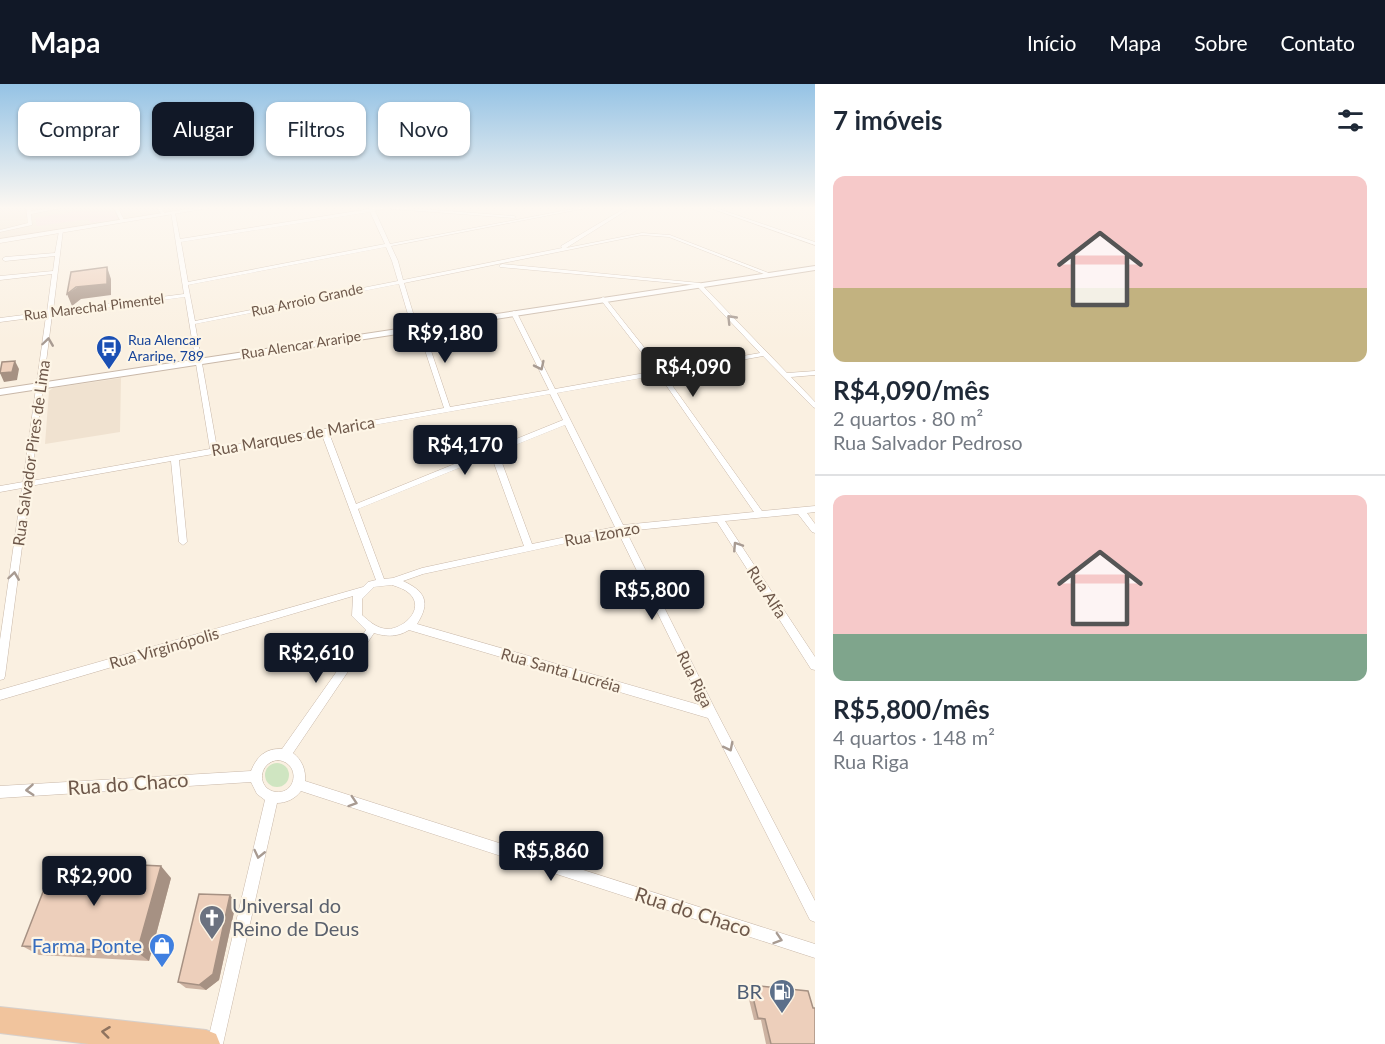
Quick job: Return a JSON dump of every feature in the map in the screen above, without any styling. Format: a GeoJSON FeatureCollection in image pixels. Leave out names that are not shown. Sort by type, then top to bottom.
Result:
{"type":"FeatureCollection","features":[{"type":"Feature","properties":{"kind":"highway"},"geometry":{"type":"LineString","coordinates":[[0,1020],[206,1044]]}},
{"type":"Feature","properties":{"kind":"street"},"geometry":{"type":"LineString","coordinates":[[180,253],[213,450]]}},
{"type":"Feature","properties":{"kind":"street"},"geometry":{"type":"LineString","coordinates":[[185,284],[344,253]]}},
{"type":"Feature","properties":{"kind":"street"},"geometry":{"type":"LineString","coordinates":[[392,253],[447,408]]}},
{"type":"Feature","properties":{"kind":"street","name":"Rua Arroio Grande"},"geometry":{"type":"LineString","coordinates":[[192,323],[549,253]]}},
{"type":"Feature","properties":{"kind":"street","name":"Rua Arroio Grande"},"geometry":{"type":"LineString","coordinates":[[712,253],[771,275]]}},
{"type":"Feature","properties":{"kind":"street"},"geometry":{"type":"LineString","coordinates":[[5,259],[57,254]]}},
{"type":"Feature","properties":{"kind":"street","name":"Rua Salvador Pires de Lima"},"geometry":{"type":"LineString","coordinates":[[0,676],[5,608],[27,484],[52,313],[57,254]]}},
{"type":"Feature","properties":{"kind":"street"},"geometry":{"type":"LineString","coordinates":[[490,265],[698,284],[815,406]]}},
{"type":"Feature","properties":{"kind":"street","name":"Rua Alencar Araripe"},"geometry":{"type":"LineString","coordinates":[[0,392],[815,268]]}},
{"type":"Feature","properties":{"kind":"street"},"geometry":{"type":"LineString","coordinates":[[0,278],[56,272]]}},
{"type":"Feature","properties":{"kind":"street","name":"Rua Marechal Pimentel"},"geometry":{"type":"LineString","coordinates":[[0,320],[187,295]]}},
{"type":"Feature","properties":{"kind":"street"},"geometry":{"type":"LineString","coordinates":[[603,299],[660,372],[760,514]]}},
{"type":"Feature","properties":{"kind":"street","name":"Rua Riga"},"geometry":{"type":"LineString","coordinates":[[514,313],[712,714],[815,915]]}},
{"type":"Feature","properties":{"kind":"street","name":"Rua Marques de Marica"},"geometry":{"type":"LineString","coordinates":[[0,489],[447,408],[764,354]]}},
{"type":"Feature","properties":{"kind":"street"},"geometry":{"type":"LineString","coordinates":[[786,375],[815,373]]}},
{"type":"Feature","properties":{"kind":"street"},"geometry":{"type":"LineString","coordinates":[[353,508],[568,421]]}},
{"type":"Feature","properties":{"kind":"street"},"geometry":{"type":"LineString","coordinates":[[324,431],[381,582]]}},
{"type":"Feature","properties":{"kind":"street"},"geometry":{"type":"LineString","coordinates":[[493,450],[529,547]]}},
{"type":"Feature","properties":{"kind":"street"},"geometry":{"type":"LineString","coordinates":[[175,458],[183,542]]}},
{"type":"Feature","properties":{"kind":"street","name":"Rua Izonzo"},"geometry":{"type":"LineString","coordinates":[[393,581],[422,571],[622,528],[815,509]]}},
{"type":"Feature","properties":{"kind":"street"},"geometry":{"type":"LineString","coordinates":[[800,510],[815,530]]}},
{"type":"Feature","properties":{"kind":"street","name":"Rua Alfa"},"geometry":{"type":"LineString","coordinates":[[719,518],[815,666]]}},
{"type":"Feature","properties":{"kind":"street"},"geometry":{"type":"LineString","coordinates":[[393,581],[414,590],[420,598],[421,608],[418,618],[410,626],[391,633],[372,629],[357,616],[357,598],[363,590],[381,582],[393,581]]}},
{"type":"Feature","properties":{"kind":"street","name":"Rua Virginópolis"},"geometry":{"type":"LineString","coordinates":[[0,695],[363,590]]}},
{"type":"Feature","properties":{"kind":"street","name":"Rua Santa Lucréia"},"geometry":{"type":"LineString","coordinates":[[410,626],[712,714]]}},
{"type":"Feature","properties":{"kind":"street"},"geometry":{"type":"LineString","coordinates":[[285,754],[294,759],[300,768],[297,784],[289,793],[272,797],[260,790],[256,776],[266,759],[285,754],[372,629]]}},
{"type":"Feature","properties":{"kind":"street","name":"Rua do Chaco"},"geometry":{"type":"LineString","coordinates":[[0,792],[256,776]]}},
{"type":"Feature","properties":{"kind":"street","name":"Rua do Chaco"},"geometry":{"type":"LineString","coordinates":[[297,784],[815,951]]}},
{"type":"Feature","properties":{"kind":"street"},"geometry":{"type":"LineString","coordinates":[[214,1044],[272,797]]}},
{"type":"Feature","properties":{"kind":"shaded area"},"geometry":{"type":"Polygon","coordinates":[[[121,378],[120,432],[45,444],[49,391],[53,388],[121,378]]]}},
{"type":"Feature","properties":{"kind":"green space"},"geometry":{"type":"Polygon","coordinates":[[[277,763],[286,766],[289,775],[286,784],[277,787],[268,784],[265,775],[268,766],[277,763]]]}},
{"type":"Feature","properties":{"kind":"building"},"geometry":{"type":"Polygon","coordinates":[[[107,267],[107,284],[76,287],[67,294],[71,272],[107,267]]]}},
{"type":"Feature","properties":{"kind":"building"},"geometry":{"type":"Polygon","coordinates":[[[15,361],[12,372],[0,373],[2,362],[15,361]]]}},
{"type":"Feature","properties":{"kind":"building"},"geometry":{"type":"Polygon","coordinates":[[[55,861],[161,866],[137,952],[22,946],[55,861]]]}},
{"type":"Feature","properties":{"kind":"building","name":"Universal do Reino de Deus"},"geometry":{"type":"Polygon","coordinates":[[[199,894],[230,895],[213,974],[199,985],[178,982],[199,894]]]}},
{"type":"Feature","properties":{"kind":"building","name":"BR"},"geometry":{"type":"Polygon","coordinates":[[[750,985],[808,991],[813,1008],[815,1008],[815,1044],[771,1044],[765,1019],[758,1018],[750,985]]]}},
{"type":"Feature","properties":{"kind":"place","name":"Rua Alencar Araripe, 789"},"geometry":{"type":"Point","coordinates":[109,371]}},
{"type":"Feature","properties":{"kind":"place","name":"Universal do Reino de Deus"},"geometry":{"type":"Point","coordinates":[212,941]}},
{"type":"Feature","properties":{"kind":"place","name":"Farma Ponte"},"geometry":{"type":"Point","coordinates":[162,969]}},
{"type":"Feature","properties":{"kind":"place","name":"BR"},"geometry":{"type":"Point","coordinates":[782,1015]}}]}
